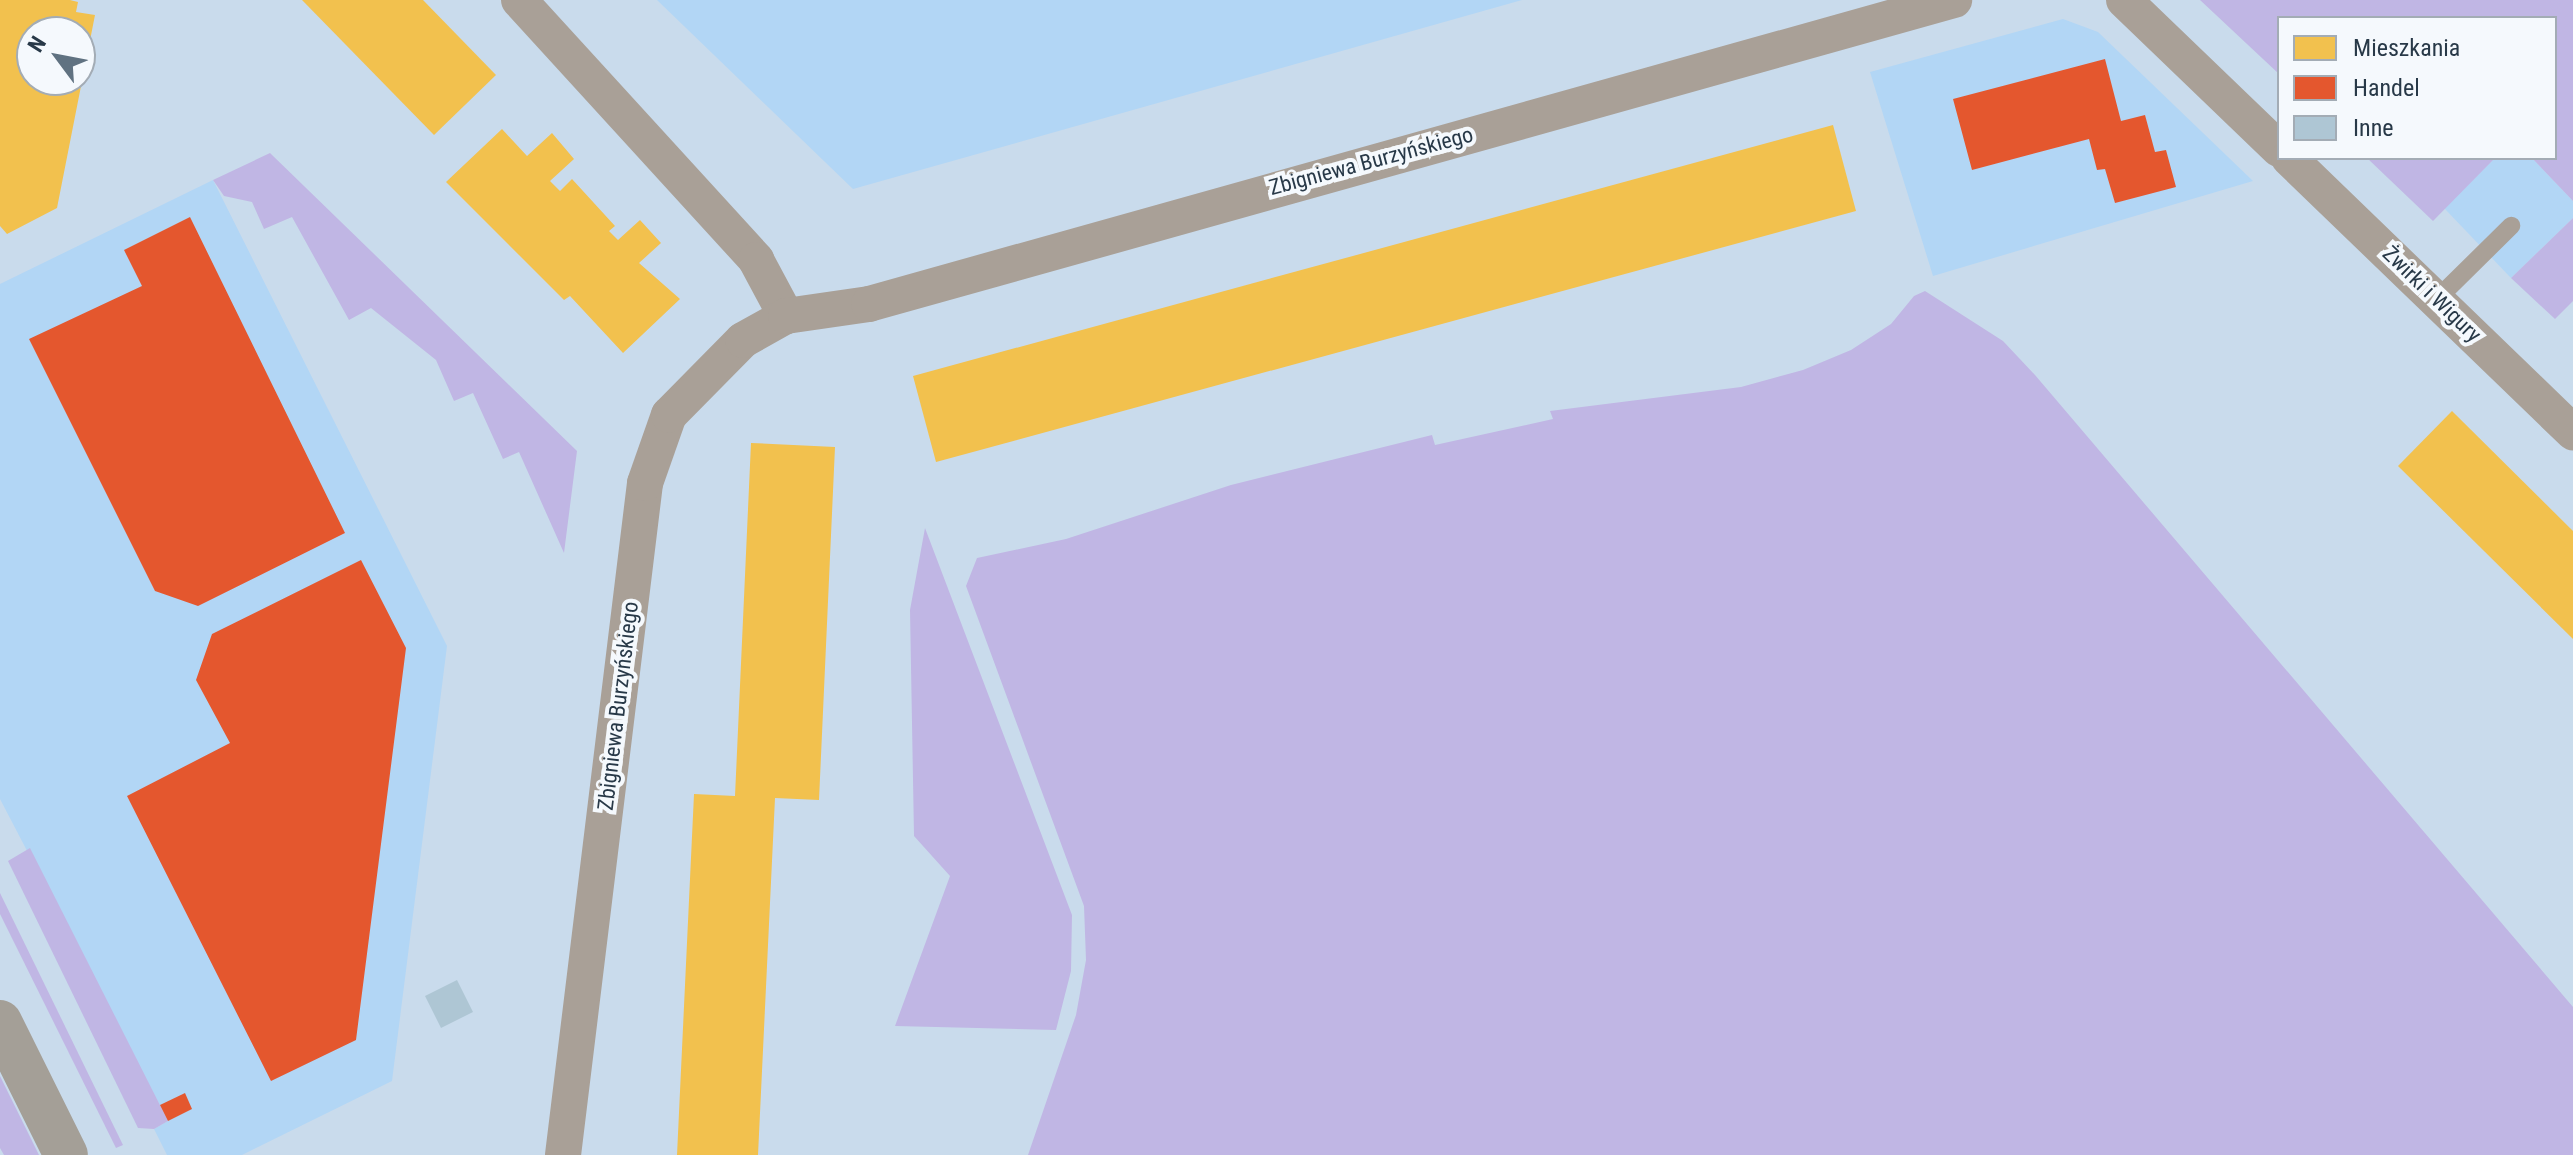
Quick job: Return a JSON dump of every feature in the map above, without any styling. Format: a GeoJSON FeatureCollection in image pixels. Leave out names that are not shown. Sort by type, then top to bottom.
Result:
{"type":"FeatureCollection","features":[{"type":"Feature","properties":{"kind":"main road"},"geometry":{"type":"LineString","coordinates":[[0,1022],[66,1155]]}},
{"type":"Feature","properties":{"kind":"street"},"geometry":{"type":"LineString","coordinates":[[519,0],[756,260],[786,316]]}},
{"type":"Feature","properties":{"kind":"street","name":"Zbigniewa Burzyńskiego"},"geometry":{"type":"LineString","coordinates":[[563,1155],[648,472],[669,415],[743,340],[786,316],[869,304],[1954,0]]}},
{"type":"Feature","properties":{"kind":"street"},"geometry":{"type":"LineString","coordinates":[[2124,0],[2277,147]]}},
{"type":"Feature","properties":{"kind":"street","name":"Żwirki i Wigury"},"geometry":{"type":"LineString","coordinates":[[2291,160],[2438,298],[2573,432]]}},
{"type":"Feature","properties":{"kind":"lane"},"geometry":{"type":"LineString","coordinates":[[2438,298],[2511,226]]}},
{"type":"Feature","properties":{"kind":"shaded area"},"geometry":{"type":"Polygon","coordinates":[[[657,0],[1522,0],[853,189],[657,0]]]}},
{"type":"Feature","properties":{"kind":"shaded area"},"geometry":{"type":"Polygon","coordinates":[[[2200,0],[2573,0],[2573,201],[2534,160],[2557,160],[2557,16],[2277,16],[2277,72],[2200,0]]]}},
{"type":"Feature","properties":{"kind":"shaded area"},"geometry":{"type":"Polygon","coordinates":[[[2063,19],[2098,32],[2253,181],[1933,276],[1870,72],[2063,19]]]}},
{"type":"Feature","properties":{"kind":"shaded area"},"geometry":{"type":"Polygon","coordinates":[[[270,153],[577,451],[564,553],[519,452],[503,459],[473,393],[454,401],[436,360],[371,308],[349,320],[292,217],[264,229],[252,202],[224,196],[213,180],[270,153]]]}},
{"type":"Feature","properties":{"kind":"shaded area"},"geometry":{"type":"Polygon","coordinates":[[[2369,160],[2493,160],[2433,221],[2369,160]]]}},
{"type":"Feature","properties":{"kind":"shaded area"},"geometry":{"type":"Polygon","coordinates":[[[2493,160],[2534,160],[2573,201],[2573,218],[2511,278],[2444,208],[2493,160]]]}},
{"type":"Feature","properties":{"kind":"shaded area"},"geometry":{"type":"Polygon","coordinates":[[[213,180],[447,646],[392,1081],[242,1155],[167,1155],[154,1129],[168,1121],[0,799],[0,284],[213,180]]]}},
{"type":"Feature","properties":{"kind":"shaded area"},"geometry":{"type":"Polygon","coordinates":[[[2573,218],[2573,301],[2555,319],[2511,278],[2573,218]]]}},
{"type":"Feature","properties":{"kind":"shaded area"},"geometry":{"type":"Polygon","coordinates":[[[1925,291],[2003,341],[2035,375],[2573,1007],[2573,1155],[1028,1155],[1076,1015],[1086,960],[1084,906],[966,586],[977,558],[1066,539],[1231,485],[1432,435],[1435,445],[1553,419],[1550,411],[1741,387],[1803,370],[1851,350],[1891,324],[1914,296],[1925,291]]]}},
{"type":"Feature","properties":{"kind":"shaded area"},"geometry":{"type":"Polygon","coordinates":[[[925,528],[1072,915],[1071,971],[1056,1030],[895,1026],[950,876],[914,836],[910,610],[925,528]]]}},
{"type":"Feature","properties":{"kind":"shaded area"},"geometry":{"type":"Polygon","coordinates":[[[30,848],[168,1121],[154,1129],[138,1128],[8,861],[30,848]]]}},
{"type":"Feature","properties":{"kind":"shaded area"},"geometry":{"type":"Polygon","coordinates":[[[0,893],[123,1145],[116,1148],[0,914],[0,893]]]}},
{"type":"Feature","properties":{"kind":"shaded area"},"geometry":{"type":"Polygon","coordinates":[[[0,1076],[39,1155],[4,1155],[0,1148],[0,1076]]]}},
{"type":"Feature","properties":{"kind":"building: Mieszkania"},"geometry":{"type":"Polygon","coordinates":[[[0,0],[78,2],[76,12],[95,16],[16,16],[16,96],[79,96],[57,208],[7,234],[0,226],[0,0]]]}},
{"type":"Feature","properties":{"kind":"building: Mieszkania"},"geometry":{"type":"Polygon","coordinates":[[[302,0],[423,0],[496,75],[434,135],[302,0]]]}},
{"type":"Feature","properties":{"kind":"building: Mieszkania"},"geometry":{"type":"Polygon","coordinates":[[[1833,125],[1856,211],[936,462],[913,376],[1833,125]]]}},
{"type":"Feature","properties":{"kind":"building: Mieszkania"},"geometry":{"type":"Polygon","coordinates":[[[502,129],[527,156],[552,133],[574,159],[550,181],[560,191],[572,179],[615,226],[609,231],[618,240],[640,220],[661,243],[639,263],[680,299],[623,353],[570,296],[564,300],[446,182],[502,129]]]}},
{"type":"Feature","properties":{"kind":"building: Mieszkania"},"geometry":{"type":"Polygon","coordinates":[[[2452,411],[2573,531],[2573,639],[2398,466],[2452,411]]]}},
{"type":"Feature","properties":{"kind":"building: Mieszkania"},"geometry":{"type":"Polygon","coordinates":[[[751,443],[835,447],[819,800],[775,798],[758,1155],[677,1155],[694,794],[735,796],[751,443]]]}},
{"type":"Feature","properties":{"kind":"building: Handel"},"geometry":{"type":"Polygon","coordinates":[[[2105,59],[2121,121],[2145,115],[2155,152],[2166,150],[2176,187],[2115,203],[2105,169],[2097,170],[2089,139],[1972,170],[1953,99],[2105,59]]]}},
{"type":"Feature","properties":{"kind":"building: Handel"},"geometry":{"type":"Polygon","coordinates":[[[190,217],[345,533],[198,606],[155,591],[29,339],[142,286],[124,250],[190,217]]]}},
{"type":"Feature","properties":{"kind":"building: Handel"},"geometry":{"type":"Polygon","coordinates":[[[361,560],[406,648],[356,1040],[271,1081],[127,796],[230,743],[196,680],[212,634],[361,560]]]}},
{"type":"Feature","properties":{"kind":"building: Handel"},"geometry":{"type":"Polygon","coordinates":[[[185,1093],[192,1109],[168,1121],[160,1105],[185,1093]]]}},
{"type":"Feature","properties":{"kind":"building: Inne"},"geometry":{"type":"Polygon","coordinates":[[[457,980],[473,1012],[441,1028],[425,996],[457,980]]]}}]}
